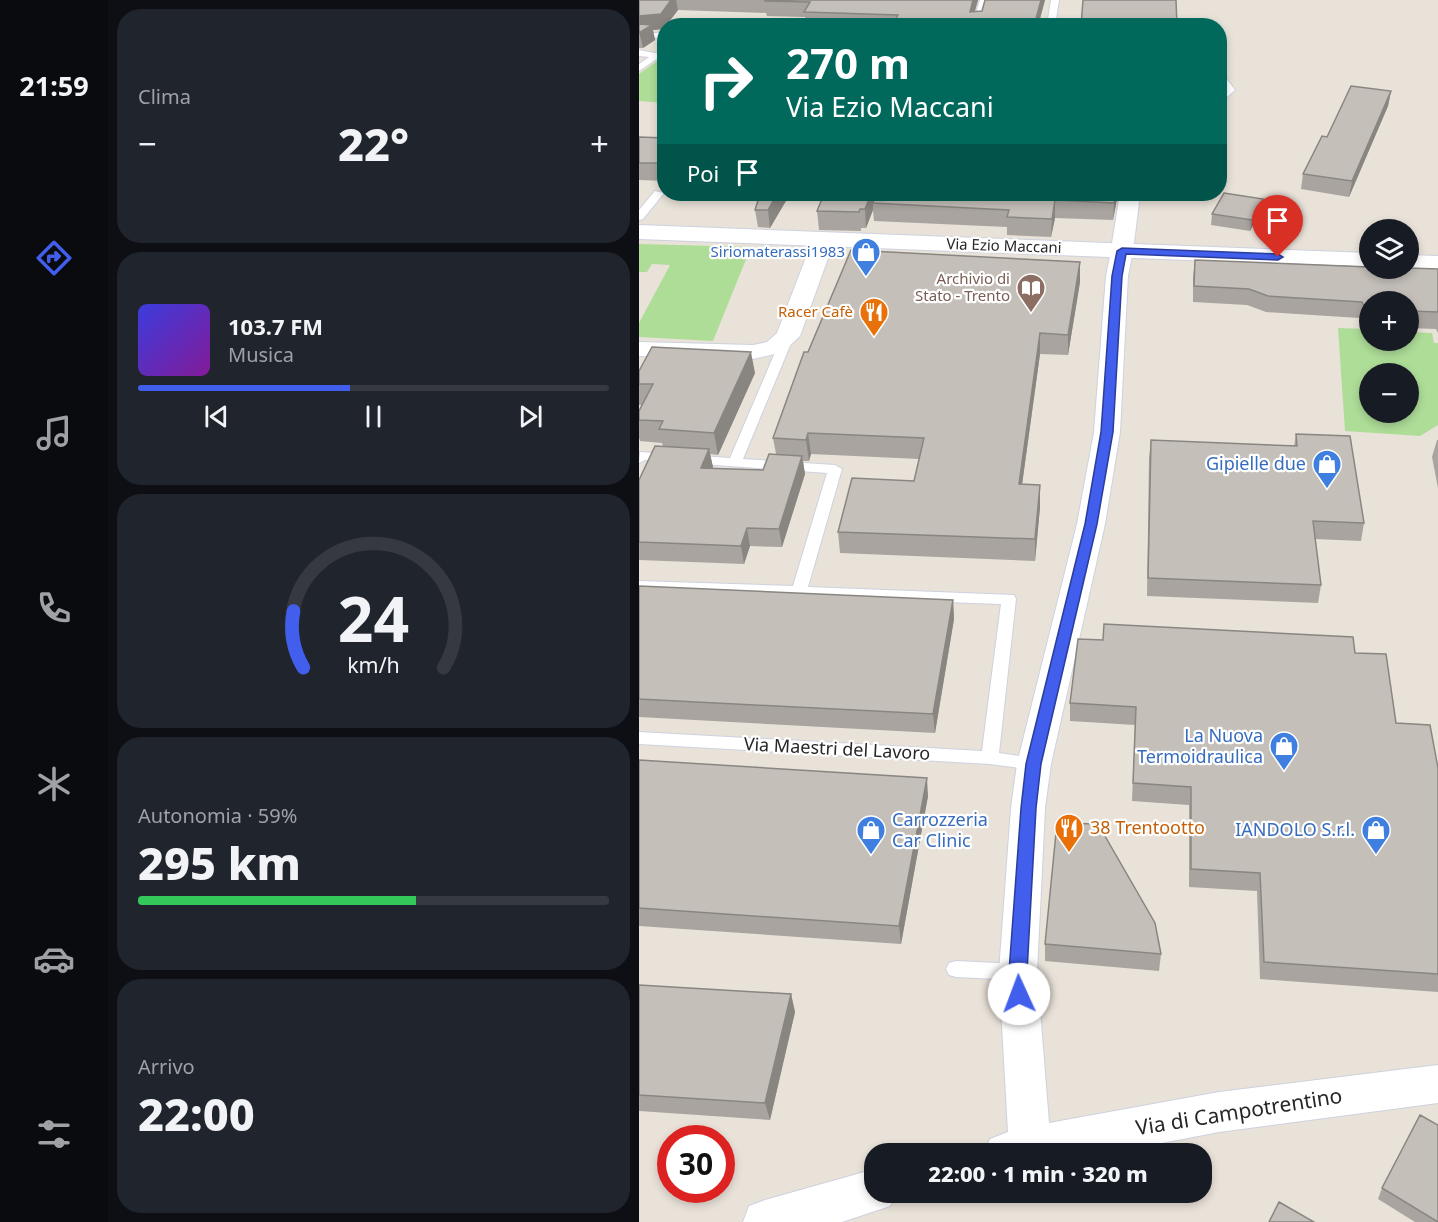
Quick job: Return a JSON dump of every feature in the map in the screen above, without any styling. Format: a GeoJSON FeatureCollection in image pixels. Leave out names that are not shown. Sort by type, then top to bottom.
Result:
{"type":"FeatureCollection","features":[{"type":"Feature","properties":{"kind":"street"},"geometry":{"type":"LineString","coordinates":[[1018,1143],[1018,972],[1028,808],[1034,764],[1091,524],[1107,432],[1117,276],[1129,201]]}},
{"type":"Feature","properties":{"kind":"street","name":"Via Ezio Maccani"},"geometry":{"type":"LineString","coordinates":[[639,232],[1122,247],[1359,259]]}},
{"type":"Feature","properties":{"kind":"street"},"geometry":{"type":"LineString","coordinates":[[639,349],[753,352],[775,347],[788,336],[824,239]]}},
{"type":"Feature","properties":{"kind":"street"},"geometry":{"type":"LineString","coordinates":[[1419,262],[1438,263]]}},
{"type":"Feature","properties":{"kind":"street","name":"Via di Campotrentino"},"geometry":{"type":"LineString","coordinates":[[1055,1143],[1219,1112],[1438,1084]]}},
{"type":"Feature","properties":{"kind":"street"},"geometry":{"type":"LineString","coordinates":[[765,1222],[864,1194]]}},
{"type":"Feature","properties":{"kind":"lane"},"geometry":{"type":"LineString","coordinates":[[978,18],[984,0]]}},
{"type":"Feature","properties":{"kind":"lane"},"geometry":{"type":"LineString","coordinates":[[1052,18],[1055,0]]}},
{"type":"Feature","properties":{"kind":"lane"},"geometry":{"type":"LineString","coordinates":[[639,35],[657,36]]}},
{"type":"Feature","properties":{"kind":"lane"},"geometry":{"type":"LineString","coordinates":[[639,53],[657,56],[639,68]]}},
{"type":"Feature","properties":{"kind":"lane"},"geometry":{"type":"LineString","coordinates":[[639,218],[657,196]]}},
{"type":"Feature","properties":{"kind":"lane"},"geometry":{"type":"LineString","coordinates":[[735,462],[788,336]]}},
{"type":"Feature","properties":{"kind":"lane"},"geometry":{"type":"LineString","coordinates":[[639,459],[640,456],[835,469],[799,592]]}},
{"type":"Feature","properties":{"kind":"lane"},"geometry":{"type":"LineString","coordinates":[[639,586],[1009,599],[990,758]]}},
{"type":"Feature","properties":{"kind":"lane","name":"Via Maestri del Lavoro"},"geometry":{"type":"LineString","coordinates":[[639,738],[990,758],[1034,764]]}},
{"type":"Feature","properties":{"kind":"lane"},"geometry":{"type":"LineString","coordinates":[[956,969],[1018,972]]}},
{"type":"Feature","properties":{"kind":"green space"},"geometry":{"type":"Polygon","coordinates":[[[657,61],[657,102],[639,101],[639,74],[657,61]]]}},
{"type":"Feature","properties":{"kind":"green space"},"geometry":{"type":"Polygon","coordinates":[[[639,244],[751,247],[713,341],[639,337],[639,323],[670,265],[652,264],[647,272],[639,272],[639,244]]]}},
{"type":"Feature","properties":{"kind":"green space"},"geometry":{"type":"Polygon","coordinates":[[[1338,328],[1359,329],[1359,351],[1419,351],[1419,332],[1432,333],[1434,343],[1438,343],[1438,425],[1420,436],[1345,431],[1338,328]]]}},
{"type":"Feature","properties":{"kind":"building"},"geometry":{"type":"Polygon","coordinates":[[[639,0],[671,0],[661,14],[639,16],[639,0]]]}},
{"type":"Feature","properties":{"kind":"building"},"geometry":{"type":"Polygon","coordinates":[[[973,0],[970,12],[982,11],[985,0],[1041,0],[1036,18],[896,18],[898,15],[804,12],[810,2],[765,1],[973,0]]]}},
{"type":"Feature","properties":{"kind":"building"},"geometry":{"type":"Polygon","coordinates":[[[1083,0],[1176,0],[1177,18],[1082,18],[1083,0]]]}},
{"type":"Feature","properties":{"kind":"building"},"geometry":{"type":"Polygon","coordinates":[[[639,24],[652,25],[639,33],[639,24]]]}},
{"type":"Feature","properties":{"kind":"building"},"geometry":{"type":"Polygon","coordinates":[[[1351,86],[1391,91],[1352,181],[1303,174],[1322,136],[1327,137],[1351,86]]]}},
{"type":"Feature","properties":{"kind":"building"},"geometry":{"type":"Polygon","coordinates":[[[639,137],[657,138],[657,163],[639,163],[639,137]]]}},
{"type":"Feature","properties":{"kind":"building"},"geometry":{"type":"Polygon","coordinates":[[[1227,193],[1263,199],[1252,220],[1212,214],[1219,201],[1227,201],[1227,193]]]}},
{"type":"Feature","properties":{"kind":"building"},"geometry":{"type":"Polygon","coordinates":[[[758,201],[773,201],[768,210],[755,210],[758,201]]]}},
{"type":"Feature","properties":{"kind":"building"},"geometry":{"type":"Polygon","coordinates":[[[821,201],[868,201],[865,209],[860,209],[859,212],[817,211],[821,201]]]}},
{"type":"Feature","properties":{"kind":"building"},"geometry":{"type":"Polygon","coordinates":[[[874,201],[1055,201],[1052,219],[1007,217],[1009,210],[873,203],[874,201]]]}},
{"type":"Feature","properties":{"kind":"building"},"geometry":{"type":"Polygon","coordinates":[[[1075,201],[1114,201],[1114,203],[1075,201]]]}},
{"type":"Feature","properties":{"kind":"building"},"geometry":{"type":"Polygon","coordinates":[[[851,250],[1080,262],[1068,335],[1040,333],[1019,484],[1040,485],[1035,539],[838,532],[852,478],[914,481],[924,438],[808,433],[806,440],[773,438],[804,352],[808,352],[851,250]]]}},
{"type":"Feature","properties":{"kind":"building"},"geometry":{"type":"Polygon","coordinates":[[[1195,260],[1359,267],[1359,279],[1419,279],[1419,268],[1438,269],[1438,312],[1419,311],[1419,291],[1359,291],[1359,302],[1268,296],[1249,289],[1194,286],[1195,260]]]}},
{"type":"Feature","properties":{"kind":"building"},"geometry":{"type":"Polygon","coordinates":[[[652,347],[751,352],[714,433],[659,429],[663,421],[639,420],[639,411],[653,384],[639,384],[639,371],[652,347]]]}},
{"type":"Feature","properties":{"kind":"building"},"geometry":{"type":"Polygon","coordinates":[[[1296,434],[1350,436],[1364,523],[1313,521],[1321,585],[1148,578],[1151,440],[1297,446],[1296,434]]]}},
{"type":"Feature","properties":{"kind":"building"},"geometry":{"type":"Polygon","coordinates":[[[655,446],[709,449],[701,468],[763,470],[769,454],[802,456],[779,529],[747,528],[741,546],[639,542],[639,480],[655,446]]]}},
{"type":"Feature","properties":{"kind":"building"},"geometry":{"type":"Polygon","coordinates":[[[639,586],[953,600],[933,714],[639,699],[639,586]]]}},
{"type":"Feature","properties":{"kind":"building"},"geometry":{"type":"Polygon","coordinates":[[[1104,624],[1353,637],[1355,653],[1386,654],[1396,723],[1430,725],[1438,768],[1438,974],[1264,962],[1260,873],[1191,869],[1191,787],[1133,783],[1136,707],[1070,703],[1078,639],[1103,640],[1104,624]]]}},
{"type":"Feature","properties":{"kind":"building"},"geometry":{"type":"Polygon","coordinates":[[[639,760],[927,778],[899,926],[639,908],[639,760]]]}},
{"type":"Feature","properties":{"kind":"building"},"geometry":{"type":"Polygon","coordinates":[[[1057,823],[1098,824],[1155,923],[1161,954],[1045,944],[1057,823]]]}},
{"type":"Feature","properties":{"kind":"building"},"geometry":{"type":"Polygon","coordinates":[[[639,985],[791,994],[765,1103],[639,1095],[639,985]]]}},
{"type":"Feature","properties":{"kind":"building"},"geometry":{"type":"Polygon","coordinates":[[[1420,1115],[1438,1125],[1438,1222],[1382,1188],[1420,1115]]]}},
{"type":"Feature","properties":{"kind":"building"},"geometry":{"type":"Polygon","coordinates":[[[1279,1202],[1314,1222],[1269,1222],[1279,1202]]]}},
{"type":"Feature","properties":{"kind":"place","name":"Siriomaterassi1983"},"geometry":{"type":"Point","coordinates":[866,278]}},
{"type":"Feature","properties":{"kind":"place","name":"Archivio di Stato - Trento"},"geometry":{"type":"Point","coordinates":[1031,314]}},
{"type":"Feature","properties":{"kind":"place","name":"Racer Cafè"},"geometry":{"type":"Point","coordinates":[874,338]}},
{"type":"Feature","properties":{"kind":"place","name":"Gipielle due"},"geometry":{"type":"Point","coordinates":[1327,490]}},
{"type":"Feature","properties":{"kind":"place","name":"La Nuova Termoidraulica"},"geometry":{"type":"Point","coordinates":[1284,772]}},
{"type":"Feature","properties":{"kind":"place","name":"38 Trentootto"},"geometry":{"type":"Point","coordinates":[1069,854]}},
{"type":"Feature","properties":{"kind":"place","name":"Carrozzeria Car Clinic"},"geometry":{"type":"Point","coordinates":[871,856]}},
{"type":"Feature","properties":{"kind":"place","name":"IANDOLO S.r.l."},"geometry":{"type":"Point","coordinates":[1376,856]}},
{"type":"Feature","properties":{"kind":"route"},"geometry":{"type":"LineString","coordinates":[[1019,994],[1018,972],[1028,808],[1034,764],[1091,524],[1107,432],[1117,276],[1122,251],[1278,257]]}}]}
